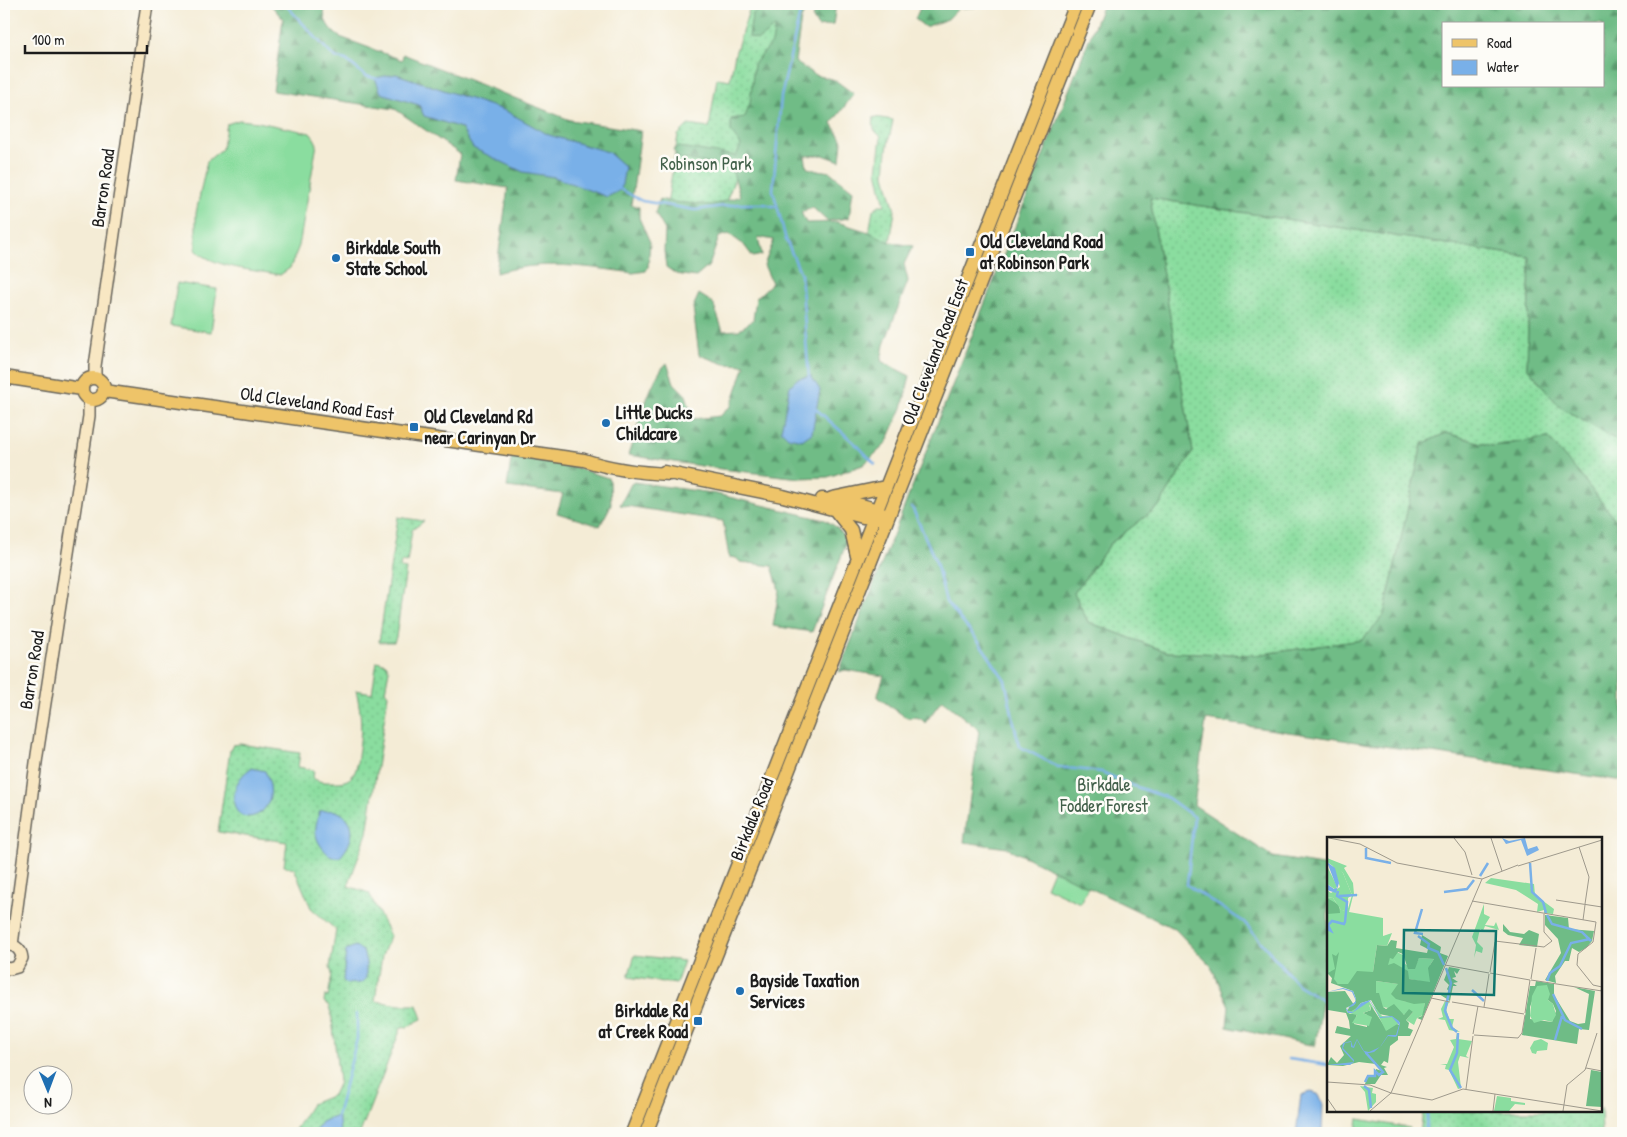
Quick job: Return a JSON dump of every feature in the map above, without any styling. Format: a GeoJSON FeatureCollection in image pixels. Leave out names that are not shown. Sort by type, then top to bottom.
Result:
{"type":"FeatureCollection","features":[{"type":"Feature","properties":{"kind":"main road","name":"Old Cleveland Road East"},"geometry":{"type":"LineString","coordinates":[[875,514],[1076,4]]}},
{"type":"Feature","properties":{"kind":"main road","name":"Old Cleveland Road East"},"geometry":{"type":"LineString","coordinates":[[783,496],[809,497],[824,500],[888,518],[1090,4]]}},
{"type":"Feature","properties":{"kind":"main road"},"geometry":{"type":"LineString","coordinates":[[4,376],[81,389]]}},
{"type":"Feature","properties":{"kind":"main road"},"geometry":{"type":"LineString","coordinates":[[95,378],[102,383],[104,391],[99,399],[90,400],[83,396],[81,389],[85,380],[95,378]]}},
{"type":"Feature","properties":{"kind":"main road","name":"Old Cleveland Road East"},"geometry":{"type":"LineString","coordinates":[[104,391],[584,460],[595,464],[670,474],[783,496],[835,510],[875,514]]}},
{"type":"Feature","properties":{"kind":"main road"},"geometry":{"type":"LineString","coordinates":[[824,500],[885,487]]}},
{"type":"Feature","properties":{"kind":"main road"},"geometry":{"type":"LineString","coordinates":[[835,510],[851,530],[857,558]]}},
{"type":"Feature","properties":{"kind":"main road","name":"Birkdale Road"},"geometry":{"type":"LineString","coordinates":[[632,1133],[875,514]]}},
{"type":"Feature","properties":{"kind":"main road","name":"Birkdale Road"},"geometry":{"type":"LineString","coordinates":[[646,1133],[888,518]]}},
{"type":"Feature","properties":{"kind":"street","name":"Barron Road"},"geometry":{"type":"LineString","coordinates":[[95,378],[95,366],[147,4]]}},
{"type":"Feature","properties":{"kind":"street","name":"Barron Road"},"geometry":{"type":"LineString","coordinates":[[8,946],[90,400]]}},
{"type":"Feature","properties":{"kind":"street"},"geometry":{"type":"LineString","coordinates":[[4,968],[14,968],[21,961],[20,951],[8,946]]}},
{"type":"Feature","properties":{"kind":"green space"},"geometry":{"type":"Polygon","coordinates":[[[270,4],[325,4],[325,19],[332,31],[340,37],[402,60],[403,54],[570,120],[641,131],[631,205],[639,207],[639,218],[650,242],[646,271],[633,273],[547,265],[530,266],[496,273],[508,188],[456,180],[460,154],[395,109],[273,91],[283,19],[270,4]]]}},
{"type":"Feature","properties":{"kind":"green space","name":"Robinson Park"},"geometry":{"type":"Polygon","coordinates":[[[751,4],[804,4],[719,219],[666,211],[678,135],[688,125],[709,128],[717,78],[730,80],[735,54],[751,4]]]}},
{"type":"Feature","properties":{"kind":"green space"},"geometry":{"type":"Polygon","coordinates":[[[764,4],[809,4],[801,19],[795,62],[815,75],[835,80],[854,94],[832,123],[842,141],[840,161],[823,155],[805,156],[807,168],[830,172],[853,190],[849,218],[827,221],[813,208],[801,212],[806,223],[837,222],[869,232],[890,242],[913,246],[904,264],[908,281],[884,345],[881,361],[910,376],[902,408],[886,444],[863,465],[828,477],[800,478],[721,469],[628,455],[655,380],[667,363],[674,383],[686,395],[693,419],[720,416],[731,406],[745,365],[725,364],[699,355],[693,307],[699,294],[713,303],[723,331],[739,330],[753,320],[756,298],[772,283],[764,265],[774,240],[758,237],[762,255],[753,257],[744,245],[729,234],[719,237],[709,266],[696,277],[676,274],[666,267],[664,251],[665,230],[655,213],[660,199],[712,205],[740,196],[733,172],[718,165],[678,158],[673,150],[679,147],[736,156],[741,145],[731,132],[731,119],[745,117],[750,103],[754,64],[772,43],[775,27],[758,40],[749,37],[752,15],[764,4]]]}},
{"type":"Feature","properties":{"kind":"green space"},"geometry":{"type":"Polygon","coordinates":[[[817,4],[836,4],[833,25],[818,27],[812,17],[819,9],[817,4]]]}},
{"type":"Feature","properties":{"kind":"green space"},"geometry":{"type":"Polygon","coordinates":[[[883,4],[982,4],[981,7],[959,8],[948,19],[925,27],[915,19],[920,8],[883,4]]]}},
{"type":"Feature","properties":{"kind":"green space","name":"Birkdale Fodder Forest"},"geometry":{"type":"Polygon","coordinates":[[[1103,4],[1623,4],[1623,444],[1560,407],[1527,367],[1530,257],[1150,198],[1193,452],[1159,506],[1111,543],[1074,593],[1088,622],[1167,652],[1255,655],[1362,640],[1384,615],[1422,444],[1446,433],[1492,446],[1548,438],[1615,519],[1623,550],[1623,781],[1206,720],[1194,805],[1273,857],[1327,866],[1327,974],[1315,1046],[1227,1027],[1229,1006],[1211,966],[1175,929],[1007,848],[964,842],[979,730],[942,700],[925,723],[919,718],[907,718],[877,697],[884,676],[845,670],[839,672],[1103,4]]]}},
{"type":"Feature","properties":{"kind":"green space"},"geometry":{"type":"Polygon","coordinates":[[[874,117],[893,120],[887,150],[885,175],[895,211],[890,242],[869,232],[873,210],[879,205],[885,205],[877,171],[881,136],[874,128],[874,117]]]}},
{"type":"Feature","properties":{"kind":"green space"},"geometry":{"type":"Polygon","coordinates":[[[239,120],[310,133],[317,144],[299,246],[290,268],[280,275],[224,265],[213,261],[196,250],[196,213],[207,161],[222,149],[227,124],[239,120]]]}},
{"type":"Feature","properties":{"kind":"green space"},"geometry":{"type":"Polygon","coordinates":[[[1150,198],[1530,257],[1527,367],[1560,407],[1623,444],[1623,550],[1615,519],[1548,438],[1492,446],[1446,433],[1422,444],[1384,615],[1362,640],[1255,655],[1167,652],[1088,622],[1074,593],[1111,543],[1159,506],[1193,452],[1150,198]]]}},
{"type":"Feature","properties":{"kind":"green space"},"geometry":{"type":"Polygon","coordinates":[[[177,283],[217,289],[211,332],[171,326],[177,283]]]}},
{"type":"Feature","properties":{"kind":"green space"},"geometry":{"type":"Polygon","coordinates":[[[512,453],[544,457],[608,478],[610,481],[611,505],[600,526],[557,513],[563,494],[507,487],[512,453]]]}},
{"type":"Feature","properties":{"kind":"green space"},"geometry":{"type":"Polygon","coordinates":[[[634,482],[712,493],[825,520],[836,527],[841,532],[846,544],[812,632],[773,626],[779,590],[772,566],[740,562],[736,558],[729,557],[723,521],[620,505],[631,484],[634,482]]]}},
{"type":"Feature","properties":{"kind":"green space"},"geometry":{"type":"Polygon","coordinates":[[[398,517],[424,521],[412,530],[407,563],[401,562],[400,568],[406,569],[396,637],[394,642],[379,642],[398,517]]]}},
{"type":"Feature","properties":{"kind":"green space"},"geometry":{"type":"Polygon","coordinates":[[[377,661],[386,664],[389,670],[385,691],[388,695],[367,833],[348,886],[369,893],[390,936],[382,956],[375,1001],[400,1005],[417,1005],[422,1019],[401,1028],[360,1133],[293,1133],[311,1104],[333,1095],[339,1082],[332,1018],[329,1006],[324,1002],[325,996],[328,997],[332,974],[330,967],[336,930],[311,908],[294,868],[284,866],[287,842],[218,832],[230,750],[233,745],[240,744],[300,753],[298,767],[314,770],[313,778],[316,780],[338,782],[350,779],[356,768],[360,738],[361,723],[356,690],[372,693],[377,661]]]}},
{"type":"Feature","properties":{"kind":"green space"},"geometry":{"type":"Polygon","coordinates":[[[1053,870],[1088,887],[1080,903],[1046,887],[1053,870]]]}},
{"type":"Feature","properties":{"kind":"green space"},"geometry":{"type":"Polygon","coordinates":[[[635,955],[684,961],[676,984],[628,977],[635,955]]]}},
{"type":"Feature","properties":{"kind":"green space"},"geometry":{"type":"Polygon","coordinates":[[[1423,1112],[1601,1112],[1602,1133],[1420,1133],[1423,1112]]]}},
{"type":"Feature","properties":{"kind":"green space"},"geometry":{"type":"Polygon","coordinates":[[[1358,1119],[1410,1128],[1409,1133],[1356,1133],[1358,1119]]]}},
{"type":"Feature","properties":{"kind":"water"},"geometry":{"type":"Polygon","coordinates":[[[396,74],[506,111],[549,135],[608,152],[625,167],[621,190],[607,197],[554,177],[523,172],[473,148],[461,128],[424,116],[419,105],[381,93],[375,78],[396,74]]]}},
{"type":"Feature","properties":{"kind":"water"},"geometry":{"type":"Polygon","coordinates":[[[811,376],[820,390],[812,433],[802,440],[788,437],[781,430],[790,386],[797,379],[811,376]]]}},
{"type":"Feature","properties":{"kind":"water"},"geometry":{"type":"Polygon","coordinates":[[[251,768],[265,771],[270,787],[269,799],[265,809],[257,815],[249,817],[241,815],[235,808],[234,797],[239,781],[251,768]]]}},
{"type":"Feature","properties":{"kind":"water"},"geometry":{"type":"Polygon","coordinates":[[[320,811],[336,811],[348,820],[351,826],[352,832],[349,845],[340,857],[331,857],[318,842],[316,825],[320,811]]]}},
{"type":"Feature","properties":{"kind":"water"},"geometry":{"type":"Polygon","coordinates":[[[355,946],[363,951],[366,962],[366,978],[361,983],[346,984],[343,980],[346,950],[355,946]]]}},
{"type":"Feature","properties":{"kind":"water"},"geometry":{"type":"Polygon","coordinates":[[[1310,1092],[1318,1094],[1323,1102],[1322,1133],[1296,1133],[1301,1095],[1310,1092]]]}},
{"type":"Feature","properties":{"kind":"water"},"geometry":{"type":"Polygon","coordinates":[[[337,1116],[340,1133],[314,1133],[321,1122],[337,1116]]]}},
{"type":"Feature","properties":{"kind":"waterway"},"geometry":{"type":"LineString","coordinates":[[285,4],[330,53],[337,58],[346,60],[366,76],[378,79]]}},
{"type":"Feature","properties":{"kind":"waterway"},"geometry":{"type":"LineString","coordinates":[[802,4],[781,97],[773,190],[786,240],[801,274],[809,379]]}},
{"type":"Feature","properties":{"kind":"waterway"},"geometry":{"type":"LineString","coordinates":[[618,188],[642,201],[695,210],[740,204],[764,204],[777,207]]}},
{"type":"Feature","properties":{"kind":"waterway"},"geometry":{"type":"LineString","coordinates":[[816,409],[859,447],[875,464]]}},
{"type":"Feature","properties":{"kind":"waterway"},"geometry":{"type":"LineString","coordinates":[[912,507],[936,562],[946,602],[979,642],[1005,680],[1019,746],[1058,767],[1102,772],[1128,784],[1168,798],[1194,817],[1187,885],[1244,922],[1298,985],[1327,1002]]}},
{"type":"Feature","properties":{"kind":"waterway"},"geometry":{"type":"LineString","coordinates":[[337,1116],[357,1039],[357,1014]]}},
{"type":"Feature","properties":{"kind":"waterway"},"geometry":{"type":"LineString","coordinates":[[1289,1059],[1327,1065]]}},
{"type":"Feature","properties":{"kind":"waterway"},"geometry":{"type":"LineString","coordinates":[[1425,1133],[1428,1112]]}},
{"type":"Feature","properties":{"kind":"place","name":"Old Cleveland Road at Robinson Park"},"geometry":{"type":"Point","coordinates":[970,252]}},
{"type":"Feature","properties":{"kind":"place","name":"Birkdale South State School"},"geometry":{"type":"Point","coordinates":[336,258]}},
{"type":"Feature","properties":{"kind":"place","name":"Little Ducks Childcare"},"geometry":{"type":"Point","coordinates":[606,423]}},
{"type":"Feature","properties":{"kind":"place","name":"Old Cleveland Rd near Carinyan Dr"},"geometry":{"type":"Point","coordinates":[414,427]}},
{"type":"Feature","properties":{"kind":"place","name":"Bayside Taxation Services"},"geometry":{"type":"Point","coordinates":[740,991]}},
{"type":"Feature","properties":{"kind":"place","name":"Birkdale Rd at Creek Road"},"geometry":{"type":"Point","coordinates":[698,1021]}}]}
